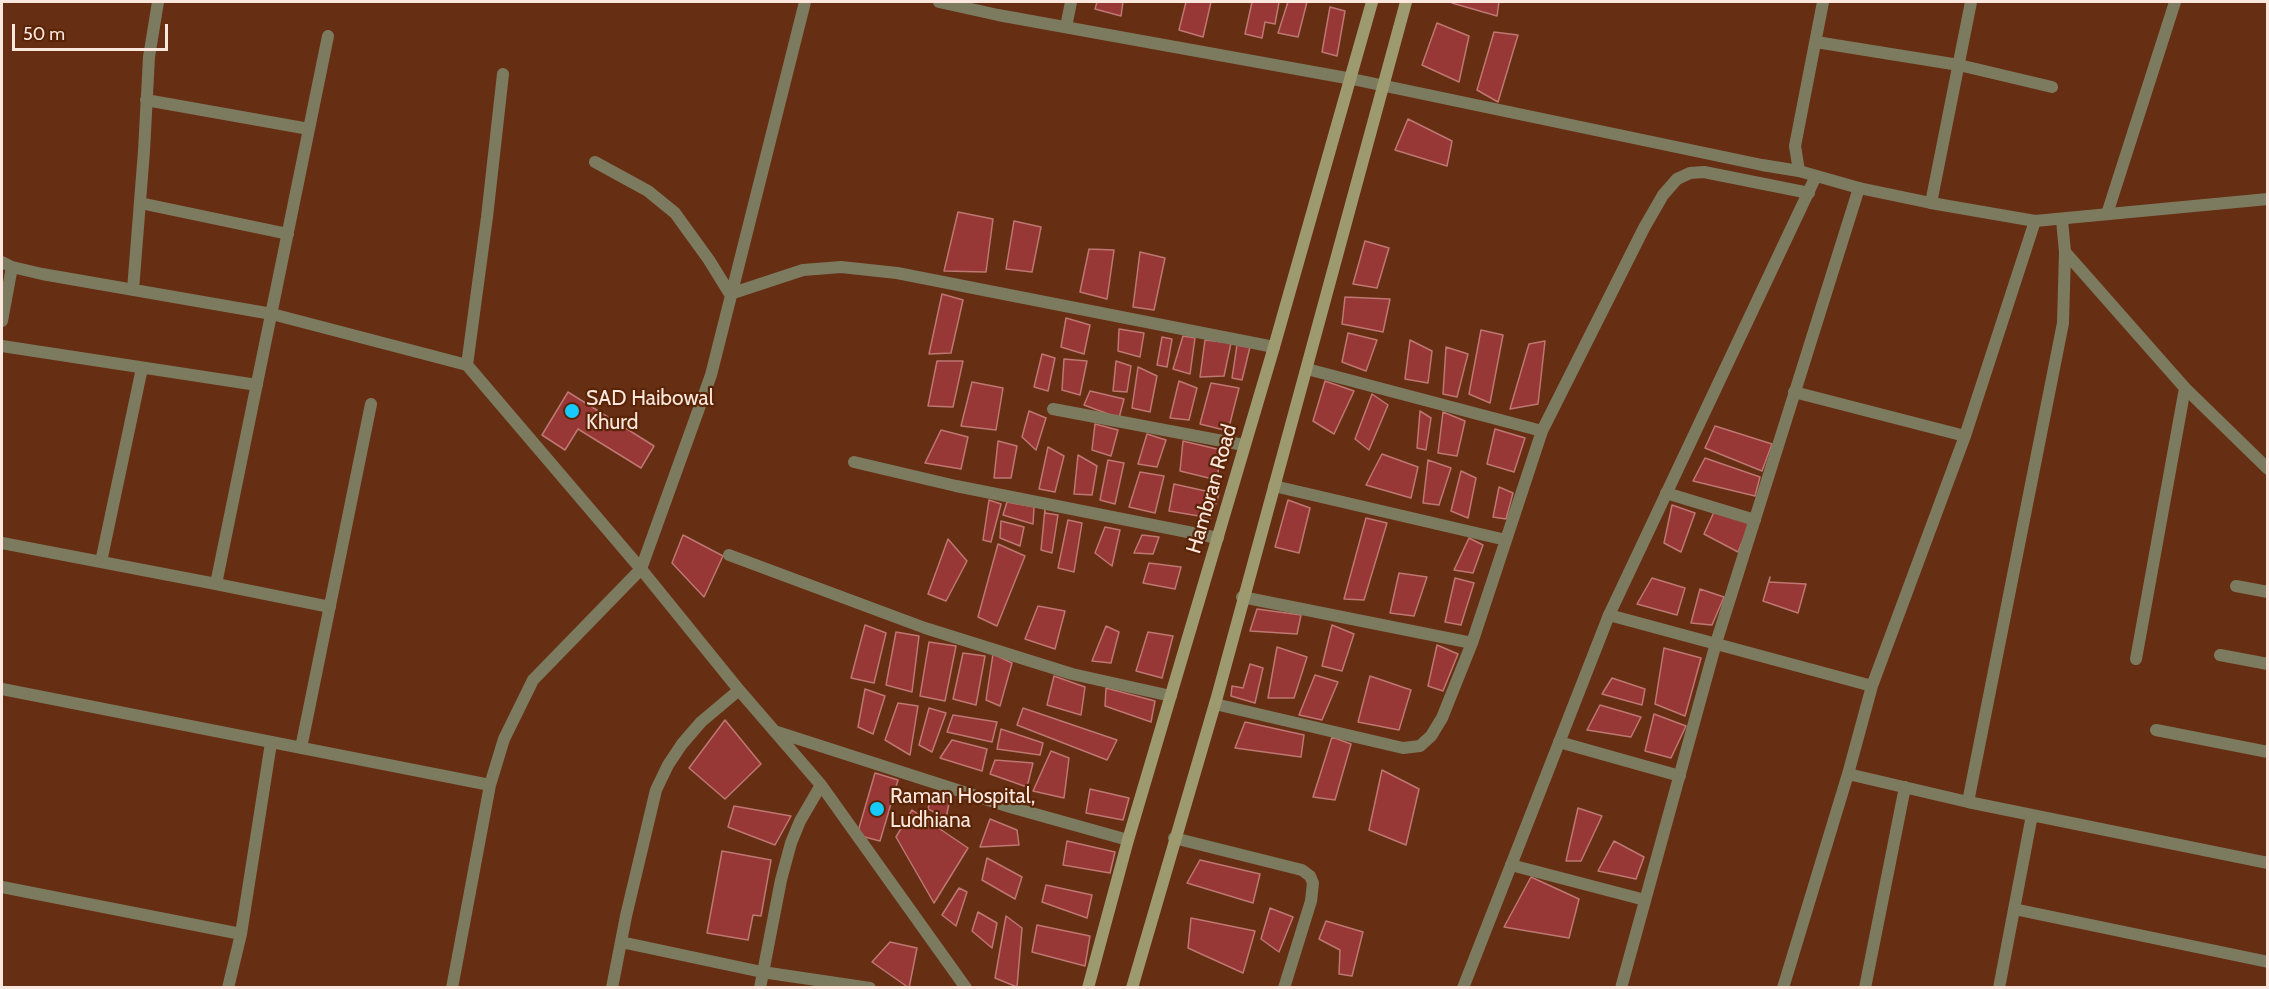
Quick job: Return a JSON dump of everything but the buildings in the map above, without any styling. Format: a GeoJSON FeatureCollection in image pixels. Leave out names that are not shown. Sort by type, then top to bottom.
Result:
{"type":"FeatureCollection","features":[{"type":"Feature","properties":{"kind":"main road","name":"Hambran Road"},"geometry":{"type":"LineString","coordinates":[[1088,987],[1128,840],[1274,347],[1352,79],[1372,2]]}},
{"type":"Feature","properties":{"kind":"main road"},"geometry":{"type":"LineString","coordinates":[[1132,987],[1215,704],[1242,597],[1307,369],[1406,2]]}},
{"type":"Feature","properties":{"kind":"street"},"geometry":{"type":"LineString","coordinates":[[133,290],[152,29],[158,2]]}},
{"type":"Feature","properties":{"kind":"street"},"geometry":{"type":"LineString","coordinates":[[452,987],[490,785],[504,739],[533,680],[641,569],[711,375],[805,2]]}},
{"type":"Feature","properties":{"kind":"street"},"geometry":{"type":"LineString","coordinates":[[939,2],[998,15],[1352,79],[1799,171],[1860,188],[1931,203],[2035,221],[2268,199]]}},
{"type":"Feature","properties":{"kind":"street"},"geometry":{"type":"LineString","coordinates":[[998,15],[1001,2]]}},
{"type":"Feature","properties":{"kind":"street"},"geometry":{"type":"LineString","coordinates":[[1066,27],[1071,2]]}},
{"type":"Feature","properties":{"kind":"street"},"geometry":{"type":"LineString","coordinates":[[1799,171],[1795,146],[1823,2]]}},
{"type":"Feature","properties":{"kind":"street"},"geometry":{"type":"LineString","coordinates":[[1931,203],[1971,2]]}},
{"type":"Feature","properties":{"kind":"street"},"geometry":{"type":"LineString","coordinates":[[2107,214],[2175,2]]}},
{"type":"Feature","properties":{"kind":"street"},"geometry":{"type":"LineString","coordinates":[[216,584],[327,36]]}},
{"type":"Feature","properties":{"kind":"street"},"geometry":{"type":"LineString","coordinates":[[1816,42],[1959,65],[2052,87]]}},
{"type":"Feature","properties":{"kind":"street"},"geometry":{"type":"LineString","coordinates":[[467,365],[487,217],[502,74]]}},
{"type":"Feature","properties":{"kind":"street"},"geometry":{"type":"LineString","coordinates":[[146,100],[309,129]]}},
{"type":"Feature","properties":{"kind":"street"},"geometry":{"type":"LineString","coordinates":[[595,162],[648,191],[675,213],[730,294]]}},
{"type":"Feature","properties":{"kind":"street"},"geometry":{"type":"LineString","coordinates":[[1215,704],[1403,748],[1420,746],[1431,736],[1442,718],[1472,643],[1542,431],[1644,228],[1663,195],[1677,179],[1690,173],[1704,172],[1809,193]]}},
{"type":"Feature","properties":{"kind":"street"},"geometry":{"type":"LineString","coordinates":[[1463,987],[1609,615],[1816,176]]}},
{"type":"Feature","properties":{"kind":"street"},"geometry":{"type":"LineString","coordinates":[[1621,987],[1716,643],[1860,188]]}},
{"type":"Feature","properties":{"kind":"street"},"geometry":{"type":"LineString","coordinates":[[140,203],[288,234]]}},
{"type":"Feature","properties":{"kind":"street"},"geometry":{"type":"LineString","coordinates":[[1968,802],[2063,323],[2065,252],[2062,220]]}},
{"type":"Feature","properties":{"kind":"street"},"geometry":{"type":"LineString","coordinates":[[1783,987],[1848,774],[1872,686],[1965,436],[2035,221]]}},
{"type":"Feature","properties":{"kind":"street"},"geometry":{"type":"LineString","coordinates":[[2065,252],[2185,388],[2268,470]]}},
{"type":"Feature","properties":{"kind":"street"},"geometry":{"type":"LineString","coordinates":[[2,321],[7,265],[272,314],[467,365],[821,785],[966,987]]}},
{"type":"Feature","properties":{"kind":"street"},"geometry":{"type":"LineString","coordinates":[[730,294],[769,279],[803,270],[841,267],[897,273],[1274,347]]}},
{"type":"Feature","properties":{"kind":"street"},"geometry":{"type":"LineString","coordinates":[[2,346],[257,385]]}},
{"type":"Feature","properties":{"kind":"street"},"geometry":{"type":"LineString","coordinates":[[101,562],[142,368]]}},
{"type":"Feature","properties":{"kind":"street"},"geometry":{"type":"LineString","coordinates":[[1307,369],[1542,431]]}},
{"type":"Feature","properties":{"kind":"street"},"geometry":{"type":"LineString","coordinates":[[2136,659],[2185,388]]}},
{"type":"Feature","properties":{"kind":"street"},"geometry":{"type":"LineString","coordinates":[[1794,392],[1965,436]]}},
{"type":"Feature","properties":{"kind":"street"},"geometry":{"type":"LineString","coordinates":[[301,748],[372,404]]}},
{"type":"Feature","properties":{"kind":"street"},"geometry":{"type":"LineString","coordinates":[[1053,409],[1245,445]]}},
{"type":"Feature","properties":{"kind":"street"},"geometry":{"type":"LineString","coordinates":[[854,462],[957,486],[1218,538]]}},
{"type":"Feature","properties":{"kind":"street"},"geometry":{"type":"LineString","coordinates":[[1274,486],[1506,540]]}},
{"type":"Feature","properties":{"kind":"street"},"geometry":{"type":"LineString","coordinates":[[1666,493],[1755,520]]}},
{"type":"Feature","properties":{"kind":"street"},"geometry":{"type":"LineString","coordinates":[[2,543],[330,607]]}},
{"type":"Feature","properties":{"kind":"street"},"geometry":{"type":"LineString","coordinates":[[729,555],[925,628],[1072,674],[1171,696]]}},
{"type":"Feature","properties":{"kind":"street"},"geometry":{"type":"LineString","coordinates":[[2236,585],[2268,592]]}},
{"type":"Feature","properties":{"kind":"street"},"geometry":{"type":"LineString","coordinates":[[1242,597],[1472,643]]}},
{"type":"Feature","properties":{"kind":"street"},"geometry":{"type":"LineString","coordinates":[[1609,615],[1872,686]]}},
{"type":"Feature","properties":{"kind":"street"},"geometry":{"type":"LineString","coordinates":[[2220,655],[2268,664]]}},
{"type":"Feature","properties":{"kind":"street"},"geometry":{"type":"LineString","coordinates":[[2,689],[490,785]]}},
{"type":"Feature","properties":{"kind":"street"},"geometry":{"type":"LineString","coordinates":[[612,987],[656,790],[668,765],[682,744],[701,722],[739,690]]}},
{"type":"Feature","properties":{"kind":"street"},"geometry":{"type":"LineString","coordinates":[[773,730],[1010,807],[1128,840]]}},
{"type":"Feature","properties":{"kind":"street"},"geometry":{"type":"LineString","coordinates":[[2156,730],[2268,752]]}},
{"type":"Feature","properties":{"kind":"street"},"geometry":{"type":"LineString","coordinates":[[1559,742],[1680,776]]}},
{"type":"Feature","properties":{"kind":"street"},"geometry":{"type":"LineString","coordinates":[[228,987],[241,934],[272,743]]}},
{"type":"Feature","properties":{"kind":"street"},"geometry":{"type":"LineString","coordinates":[[1848,774],[1968,802],[2268,863]]}},
{"type":"Feature","properties":{"kind":"street"},"geometry":{"type":"LineString","coordinates":[[760,987],[781,880],[791,843],[800,821],[821,785]]}},
{"type":"Feature","properties":{"kind":"street"},"geometry":{"type":"LineString","coordinates":[[1865,987],[1905,787]]}},
{"type":"Feature","properties":{"kind":"street"},"geometry":{"type":"LineString","coordinates":[[1999,987],[2032,815]]}},
{"type":"Feature","properties":{"kind":"street"},"geometry":{"type":"LineString","coordinates":[[1174,838],[1302,870],[1310,876],[1313,883],[1311,901],[1284,987]]}},
{"type":"Feature","properties":{"kind":"street"},"geometry":{"type":"LineString","coordinates":[[1511,865],[1646,900]]}},
{"type":"Feature","properties":{"kind":"street"},"geometry":{"type":"LineString","coordinates":[[2,887],[241,934]]}},
{"type":"Feature","properties":{"kind":"street"},"geometry":{"type":"LineString","coordinates":[[2014,909],[2268,962]]}},
{"type":"Feature","properties":{"kind":"street"},"geometry":{"type":"LineString","coordinates":[[621,942],[762,972],[870,987]]}},
{"type":"Feature","properties":{"kind":"place","name":"SAD Haibowal Khurd"},"geometry":{"type":"Point","coordinates":[572,411]}},
{"type":"Feature","properties":{"kind":"place","name":"Raman Hospital, Ludhiana"},"geometry":{"type":"Point","coordinates":[877,809]}}]}
